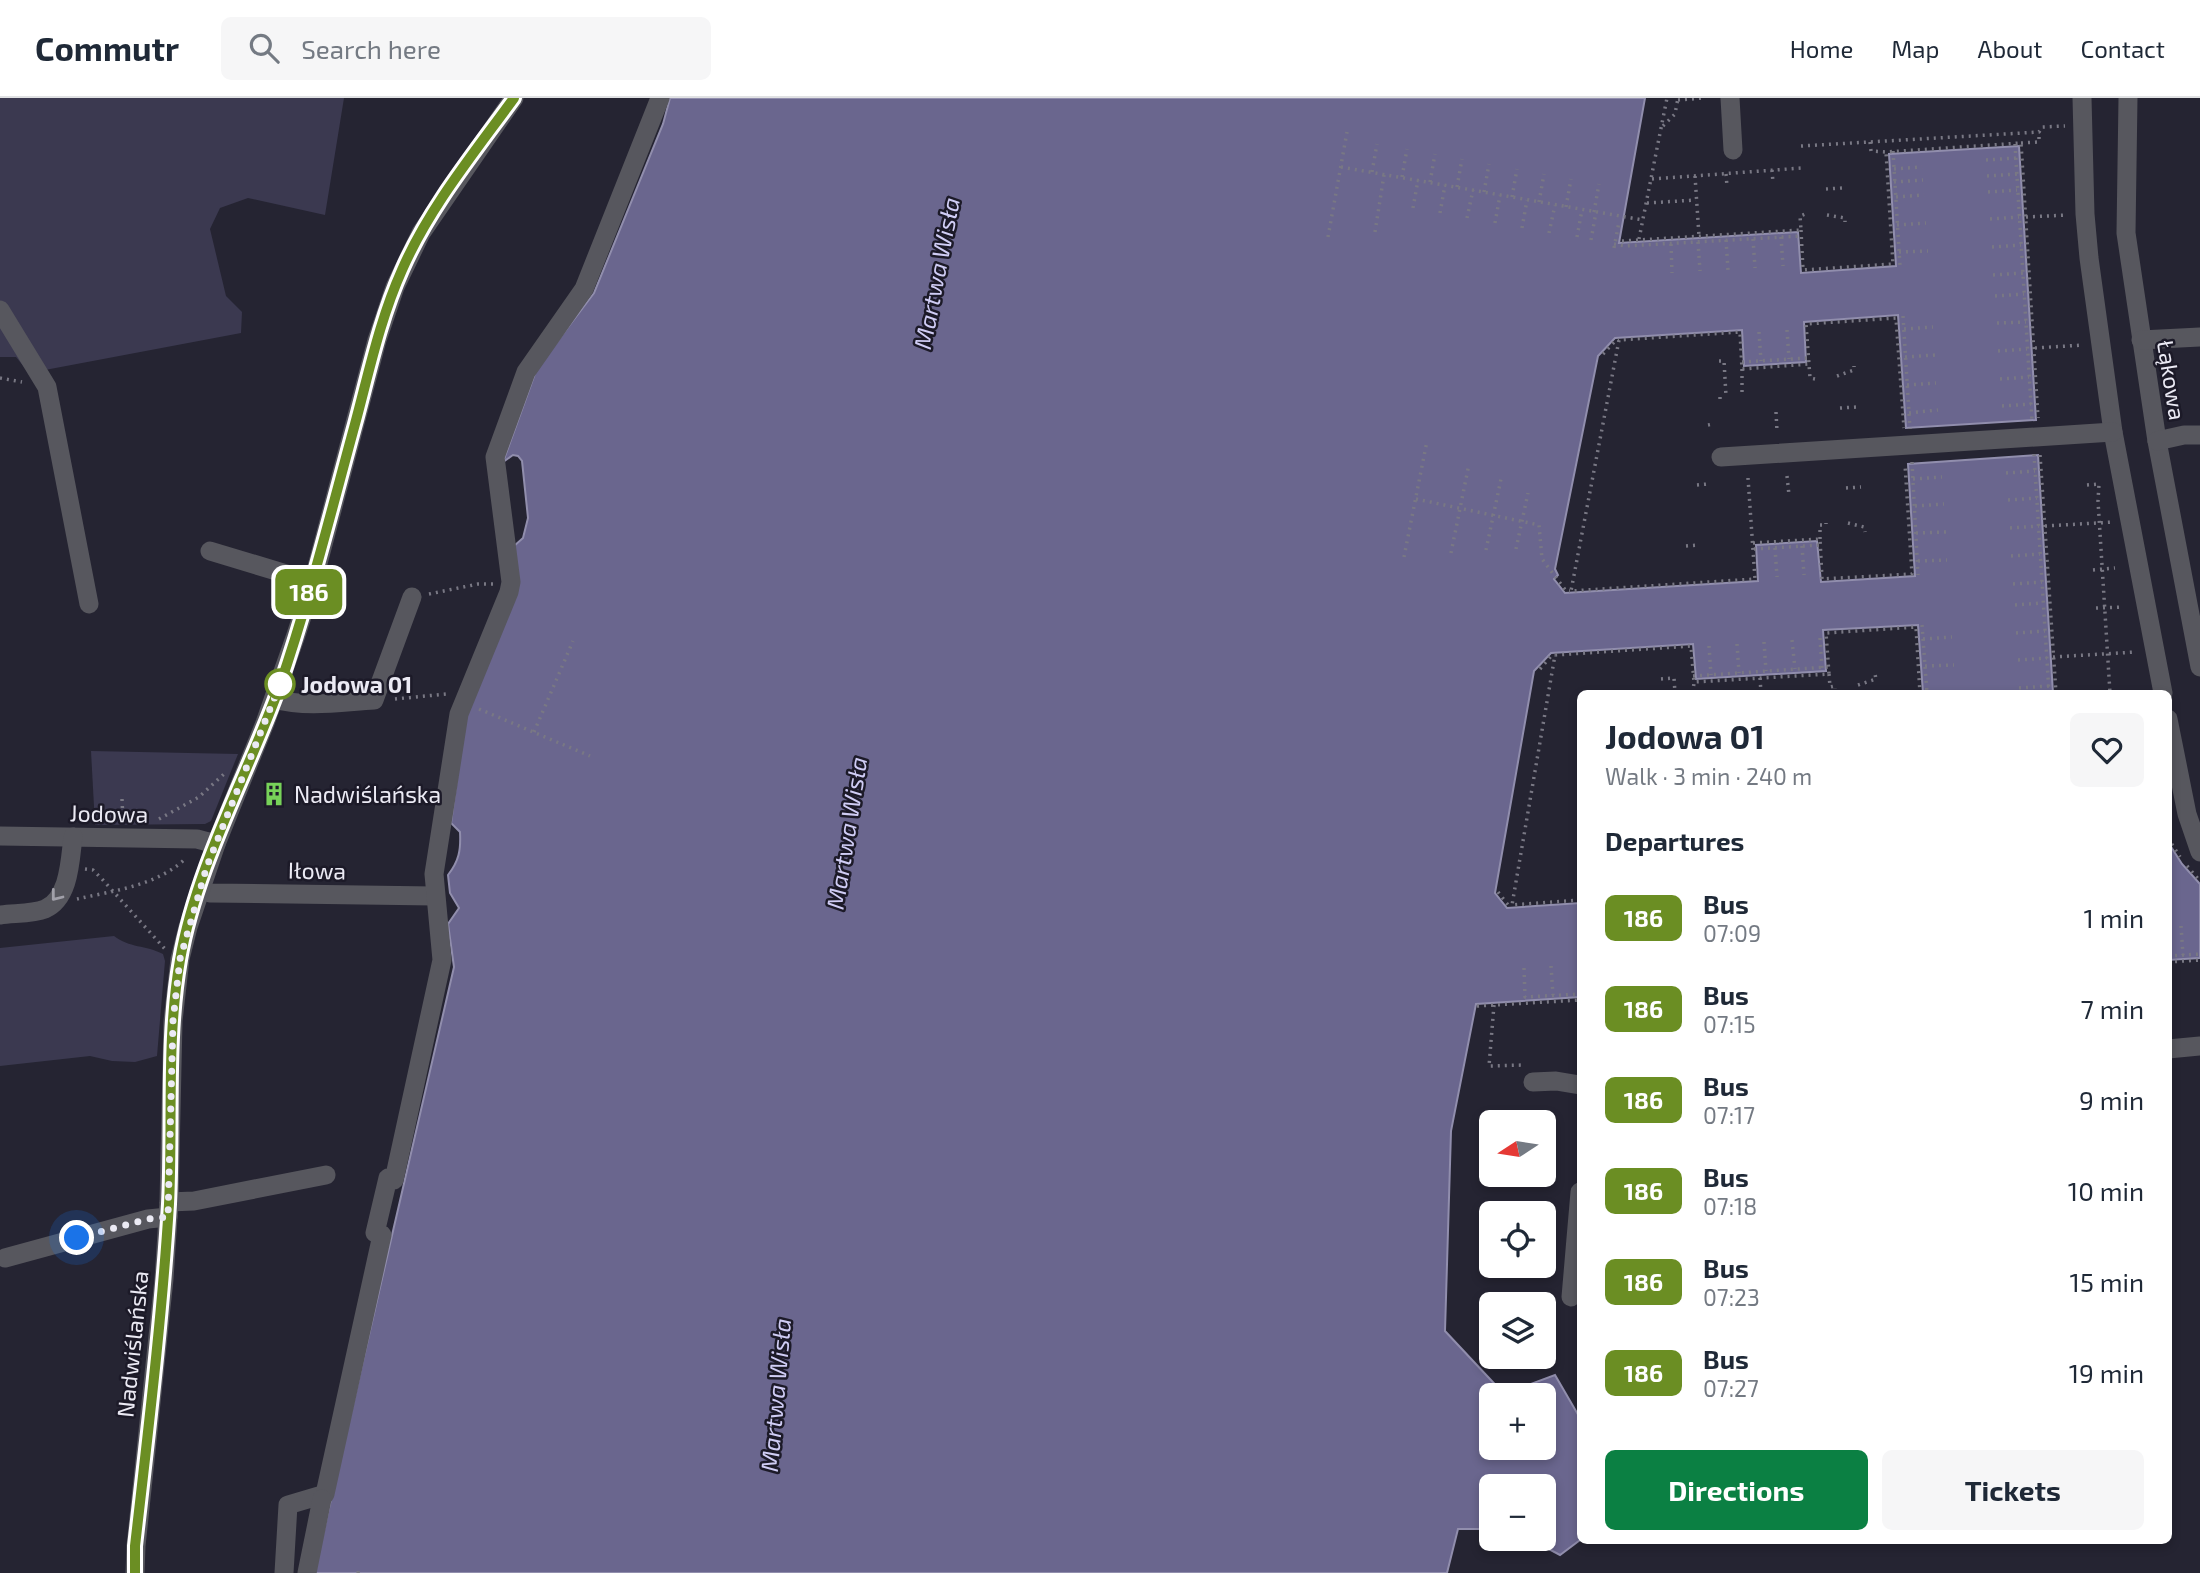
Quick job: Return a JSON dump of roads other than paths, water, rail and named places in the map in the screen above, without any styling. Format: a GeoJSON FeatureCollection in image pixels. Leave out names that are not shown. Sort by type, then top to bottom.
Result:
{"type":"FeatureCollection","features":[{"type":"Feature","properties":{"kind":"street","name":"Nadwiślańska"},"geometry":{"type":"LineString","coordinates":[[135,1573],[135,1546],[168,1209],[173,1021],[180,959],[200,889],[274,699],[313,582],[377,340],[395,287],[421,233],[514,98]]}},
{"type":"Feature","properties":{"kind":"street"},"geometry":{"type":"LineString","coordinates":[[284,1573],[288,1505],[325,1494],[382,1235],[375,1233],[388,1178],[394,1180],[442,960],[434,874],[459,713],[510,585],[495,457],[526,372],[584,289],[660,98]]}},
{"type":"Feature","properties":{"kind":"street"},"geometry":{"type":"LineString","coordinates":[[1730,98],[1733,150]]}},
{"type":"Feature","properties":{"kind":"street"},"geometry":{"type":"LineString","coordinates":[[2082,98],[2085,214],[2113,432],[2162,690]]}},
{"type":"Feature","properties":{"kind":"street","name":"Łąkowa"},"geometry":{"type":"LineString","coordinates":[[2128,98],[2125,222],[2157,441],[2197,637],[2200,667]]}},
{"type":"Feature","properties":{"kind":"street"},"geometry":{"type":"LineString","coordinates":[[0,310],[47,387],[89,604]]}},
{"type":"Feature","properties":{"kind":"street"},"geometry":{"type":"LineString","coordinates":[[2141,341],[2200,337]]}},
{"type":"Feature","properties":{"kind":"street"},"geometry":{"type":"LineString","coordinates":[[1721,457],[2113,432]]}},
{"type":"Feature","properties":{"kind":"street"},"geometry":{"type":"LineString","coordinates":[[2157,441],[2184,435],[2200,435]]}},
{"type":"Feature","properties":{"kind":"street"},"geometry":{"type":"LineString","coordinates":[[210,551],[313,582]]}},
{"type":"Feature","properties":{"kind":"street"},"geometry":{"type":"LineString","coordinates":[[274,699],[292,704],[374,700],[412,597]]}},
{"type":"Feature","properties":{"kind":"street"},"geometry":{"type":"LineString","coordinates":[[2172,749],[2187,814],[2200,852]]}},
{"type":"Feature","properties":{"kind":"street","name":"Jodowa"},"geometry":{"type":"LineString","coordinates":[[0,836],[197,839],[216,844]]}},
{"type":"Feature","properties":{"kind":"street"},"geometry":{"type":"LineString","coordinates":[[0,915],[46,909],[51,904],[68,880],[73,837]]}},
{"type":"Feature","properties":{"kind":"street","name":"Iłowa"},"geometry":{"type":"LineString","coordinates":[[200,889],[210,893],[435,896]]}},
{"type":"Feature","properties":{"kind":"street"},"geometry":{"type":"LineString","coordinates":[[2172,1049],[2200,1046]]}},
{"type":"Feature","properties":{"kind":"street"},"geometry":{"type":"LineString","coordinates":[[1530,1074],[1577,1085]]}},
{"type":"Feature","properties":{"kind":"street"},"geometry":{"type":"LineString","coordinates":[[5,1258],[148,1219],[194,1201],[326,1175]]}},
{"type":"Feature","properties":{"kind":"street"},"geometry":{"type":"LineString","coordinates":[[1571,1297],[1577,1227]]}},
{"type":"Feature","properties":{"kind":"street"},"geometry":{"type":"LineString","coordinates":[[307,1573],[322,1499]]}},
{"type":"Feature","properties":{"kind":"water","name":"Martwa Wisła"},"geometry":{"type":"Polygon","coordinates":[[[670,98],[1645,98],[1619,243],[1798,232],[1801,273],[1896,266],[1889,154],[2019,146],[2036,420],[1906,428],[1898,315],[1804,322],[1806,362],[1744,366],[1742,330],[1615,338],[1598,356],[1555,569],[1558,575],[1554,579],[1565,593],[1758,581],[1756,545],[1817,541],[1821,582],[1915,576],[1908,464],[2038,455],[2053,690],[1923,690],[1918,625],[1823,630],[1826,671],[1696,679],[1693,644],[1551,653],[1534,671],[1495,893],[1507,908],[1577,903],[1577,997],[1476,1004],[1451,1131],[1445,1331],[1494,1383],[1479,1383],[1479,1460],[1556,1460],[1556,1383],[1534,1383],[1555,1375],[1577,1413],[1577,1542],[1560,1555],[1552,1551],[1556,1551],[1556,1474],[1479,1474],[1479,1529],[1458,1529],[1447,1573],[314,1573],[454,967],[448,924],[459,908],[450,893],[448,875],[460,850],[460,832],[451,823],[465,717],[514,546],[523,538],[528,518],[522,461],[513,455],[503,462],[537,368],[594,293],[663,124],[670,98]]]}},
{"type":"Feature","properties":{"kind":"water"},"geometry":{"type":"Polygon","coordinates":[[[2172,848],[2200,884],[2200,958],[2172,960],[2172,848]]]}},
{"type":"Feature","properties":{"kind":"place","name":"Jodowa 01"},"geometry":{"type":"Point","coordinates":[280,684]}},
{"type":"Feature","properties":{"kind":"place","name":"Nadwiślańska"},"geometry":{"type":"Point","coordinates":[274,794]}}]}
